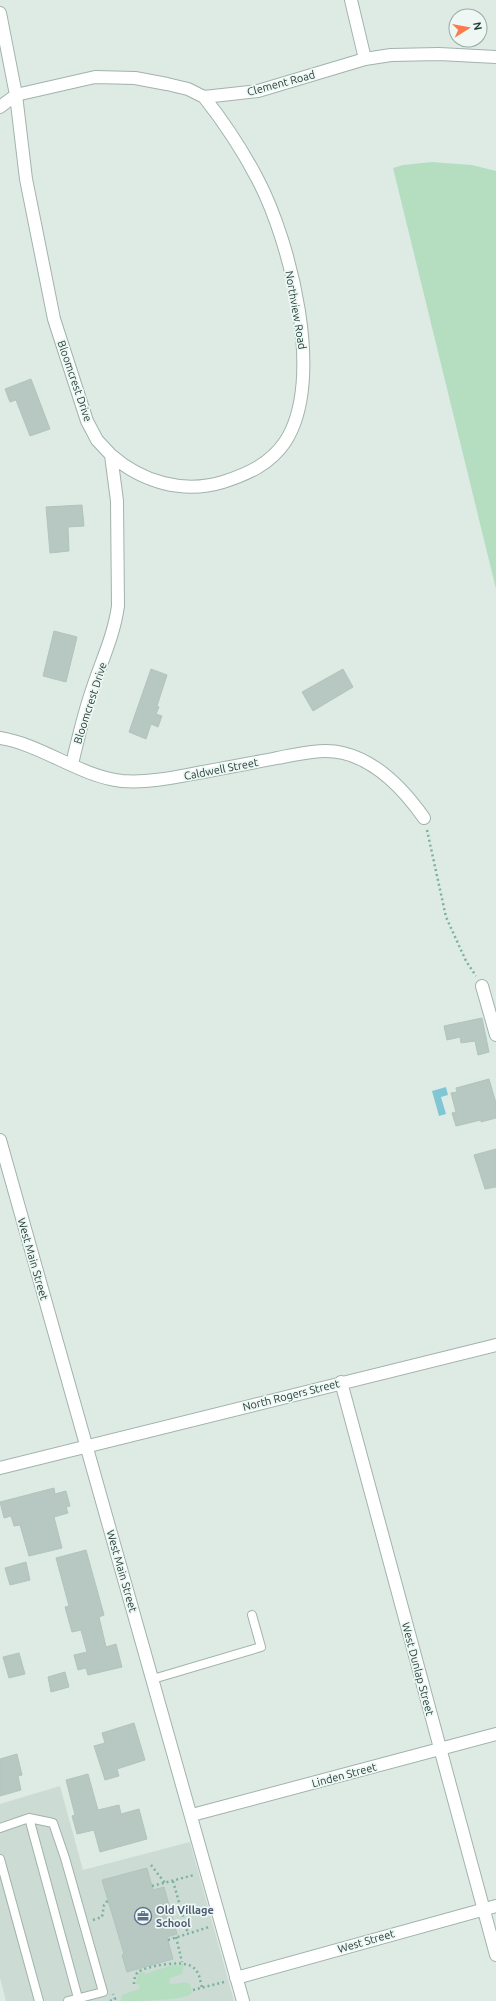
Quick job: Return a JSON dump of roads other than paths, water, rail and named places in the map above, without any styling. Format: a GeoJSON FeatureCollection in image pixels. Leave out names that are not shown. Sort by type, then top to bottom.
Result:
{"type":"FeatureCollection","features":[{"type":"Feature","properties":{"kind":"street"},"geometry":{"type":"LineString","coordinates":[[351,0],[365,59]]}},
{"type":"Feature","properties":{"kind":"street","name":"Bloomcrest Drive"},"geometry":{"type":"LineString","coordinates":[[0,13],[16,95],[26,179],[54,319],[87,421],[97,440],[111,456],[117,501],[118,606],[114,630],[93,687],[72,764]]}},
{"type":"Feature","properties":{"kind":"street","name":"Clement Road"},"geometry":{"type":"LineString","coordinates":[[204,97],[258,91],[365,59],[392,55],[439,54],[496,58]]}},
{"type":"Feature","properties":{"kind":"street"},"geometry":{"type":"LineString","coordinates":[[0,107],[16,95],[95,76],[135,78],[167,84],[188,89],[204,97]]}},
{"type":"Feature","properties":{"kind":"street","name":"Northview Road"},"geometry":{"type":"LineString","coordinates":[[111,456],[135,473],[165,484],[191,487],[221,482],[253,470],[269,459],[285,442],[297,417],[304,379],[304,340],[293,282],[282,237],[258,180],[243,153],[204,97]]}},
{"type":"Feature","properties":{"kind":"street","name":"Caldwell Street"},"geometry":{"type":"LineString","coordinates":[[0,738],[31,746],[104,777],[122,780],[152,781],[300,754],[338,752],[362,760],[380,771],[412,800],[424,818]]}},
{"type":"Feature","properties":{"kind":"street"},"geometry":{"type":"LineString","coordinates":[[482,986],[496,1035]]}},
{"type":"Feature","properties":{"kind":"street","name":"West Main Street"},"geometry":{"type":"LineString","coordinates":[[0,1140],[192,1815],[243,2001]]}},
{"type":"Feature","properties":{"kind":"street","name":"North Rogers Street"},"geometry":{"type":"LineString","coordinates":[[0,1468],[341,1382],[496,1345]]}},
{"type":"Feature","properties":{"kind":"street","name":"West Dunlap Street"},"geometry":{"type":"LineString","coordinates":[[341,1382],[439,1750],[496,1955]]}},
{"type":"Feature","properties":{"kind":"street","name":"Linden Street"},"geometry":{"type":"LineString","coordinates":[[192,1815],[496,1734]]}},
{"type":"Feature","properties":{"kind":"street","name":"West Street"},"geometry":{"type":"LineString","coordinates":[[236,1978],[496,1906]]}},
{"type":"Feature","properties":{"kind":"lane"},"geometry":{"type":"LineString","coordinates":[[153,1679],[262,1647],[252,1615]]}},
{"type":"Feature","properties":{"kind":"lane"},"geometry":{"type":"LineString","coordinates":[[29,1818],[78,1998]]}},
{"type":"Feature","properties":{"kind":"lane"},"geometry":{"type":"LineString","coordinates":[[0,1828],[29,1818],[53,1823],[65,1858],[103,1992],[68,2001]]}},
{"type":"Feature","properties":{"kind":"lane"},"geometry":{"type":"LineString","coordinates":[[0,1859],[39,2001]]}},
{"type":"Feature","properties":{"kind":"water"},"geometry":{"type":"Polygon","coordinates":[[[446,1087],[448,1095],[441,1097],[446,1114],[439,1116],[432,1091],[446,1087]]]}},
{"type":"Feature","properties":{"kind":"place","name":"Old Village School"},"geometry":{"type":"Point","coordinates":[143,1916]}}]}
